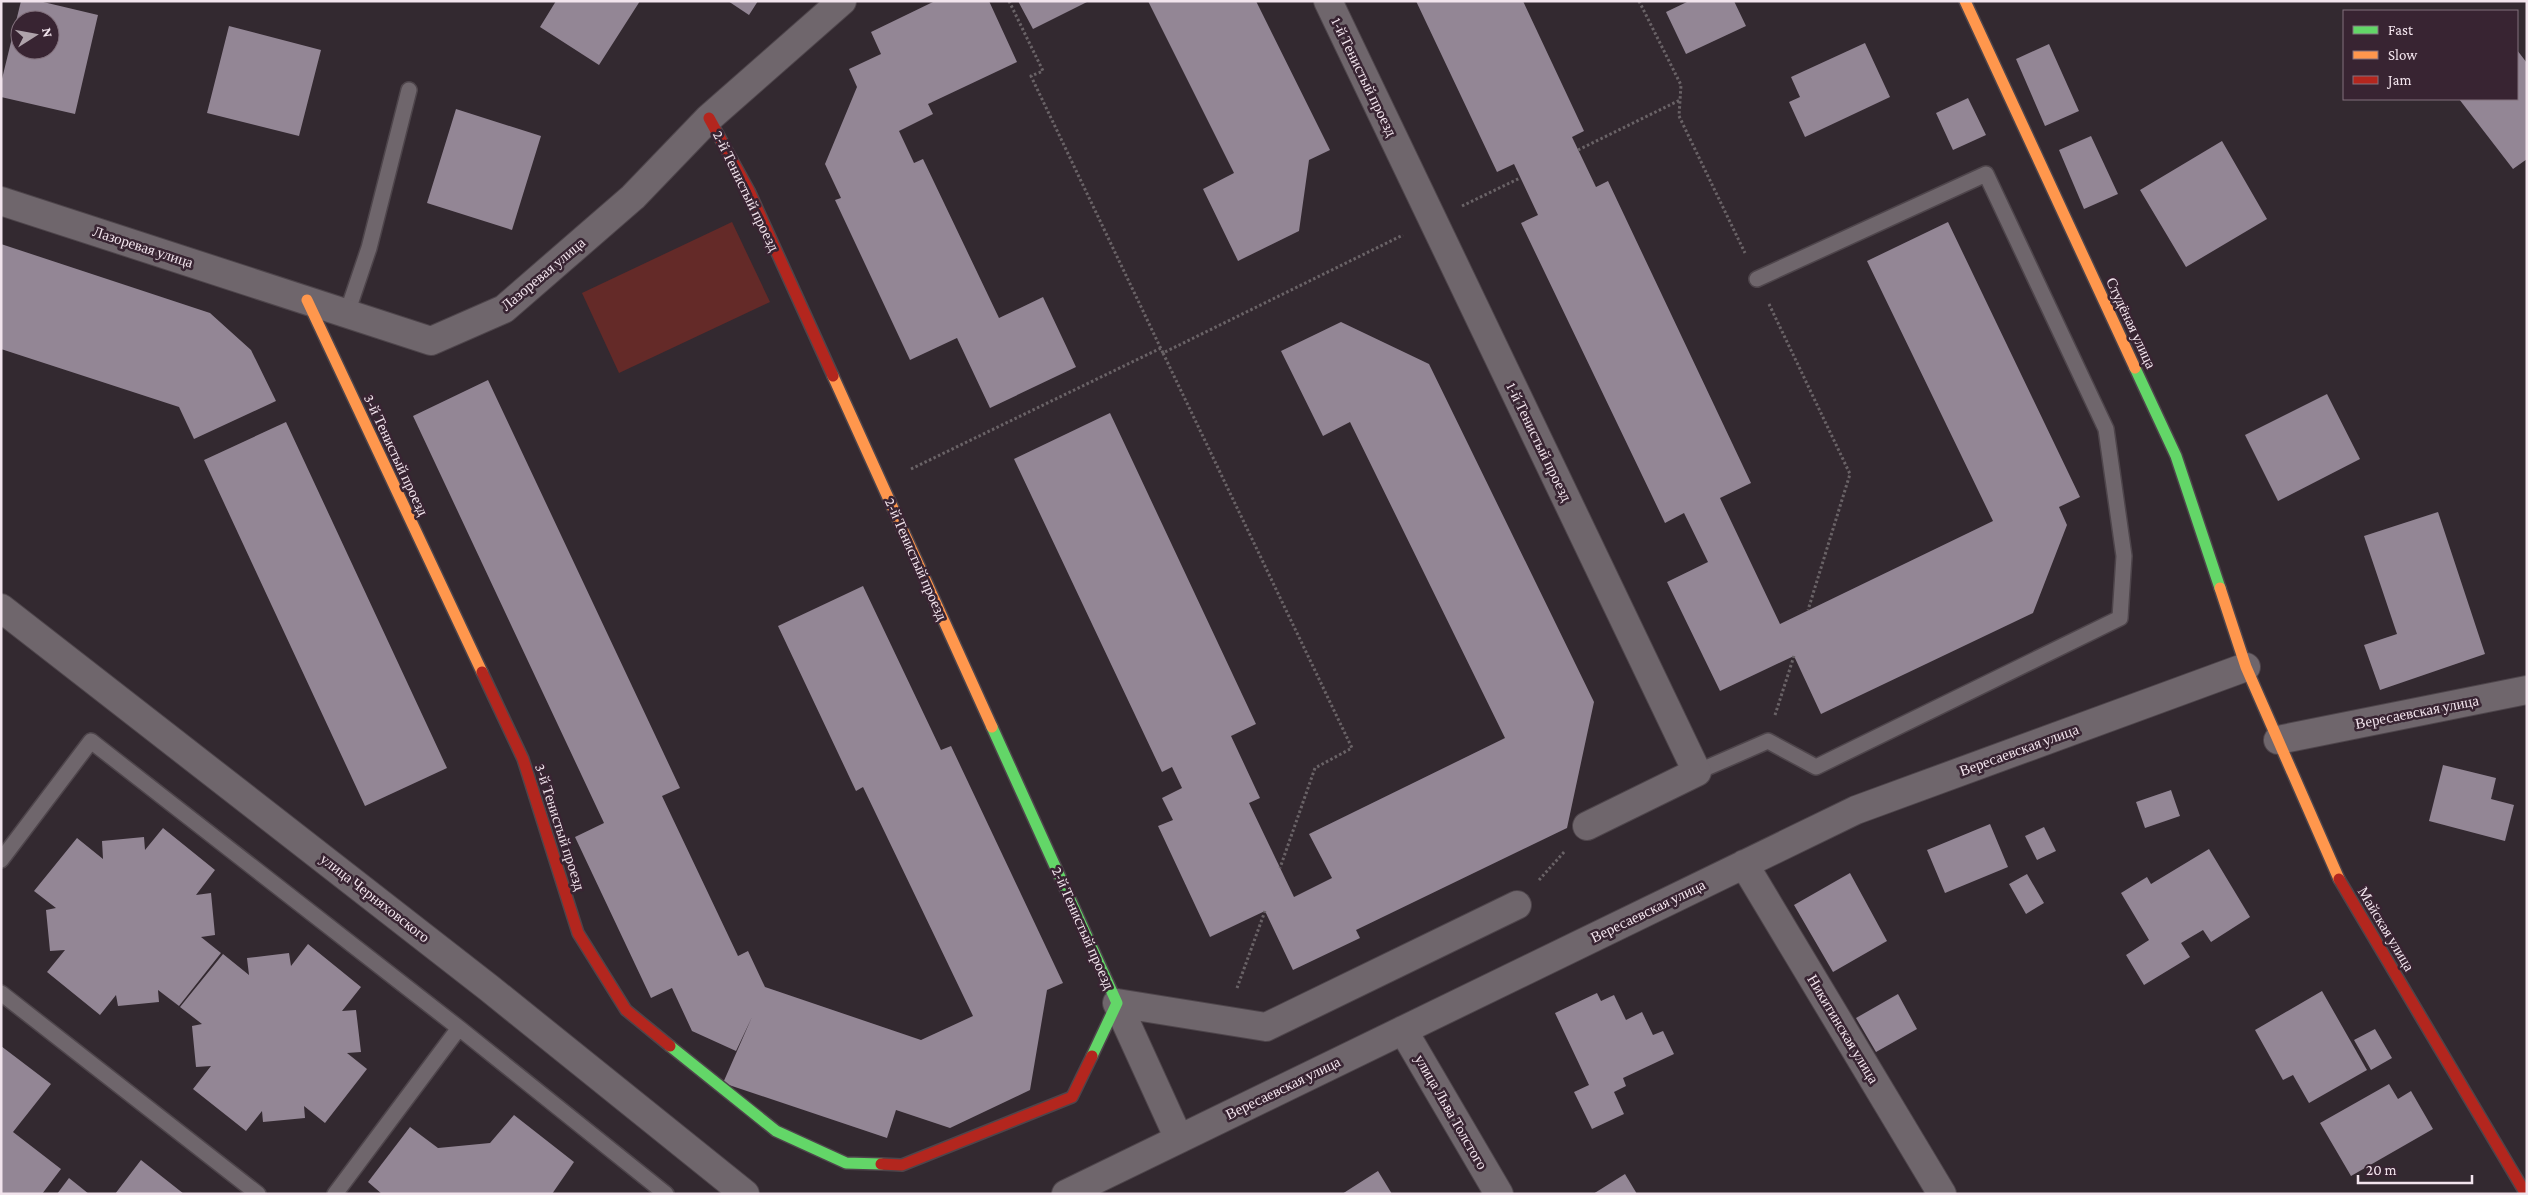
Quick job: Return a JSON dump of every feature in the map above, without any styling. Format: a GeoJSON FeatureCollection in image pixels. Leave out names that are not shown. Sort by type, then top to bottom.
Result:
{"type":"FeatureCollection","features":[{"type":"Feature","properties":{"kind":"street","name":"Лазоревая улица"},"geometry":{"type":"LineString","coordinates":[[1,201],[431,341],[504,309],[633,196],[709,118],[842,1]]}},
{"type":"Feature","properties":{"kind":"street","name":"1-й Тенистый проезд"},"geometry":{"type":"LineString","coordinates":[[1328,1],[1697,772]]}},
{"type":"Feature","properties":{"kind":"street","name":"Студёная улица"},"geometry":{"type":"LineString","coordinates":[[1965,1],[2176,456],[2246,667]]}},
{"type":"Feature","properties":{"kind":"street","name":"2-й Тенистый проезд"},"geometry":{"type":"LineString","coordinates":[[709,118],[749,191],[1117,1003],[1072,1097],[957,1143]]}},
{"type":"Feature","properties":{"kind":"street","name":"3-й Тенистый проезд"},"geometry":{"type":"LineString","coordinates":[[307,300],[523,759],[578,934],[626,1010],[776,1131],[846,1163],[902,1165],[957,1143]]}},
{"type":"Feature","properties":{"kind":"street","name":"улица Черняховского"},"geometry":{"type":"LineString","coordinates":[[1,608],[482,982],[745,1194]]}},
{"type":"Feature","properties":{"kind":"street","name":"Майская улица"},"geometry":{"type":"LineString","coordinates":[[2246,667],[2337,875],[2526,1194]]}},
{"type":"Feature","properties":{"kind":"street","name":"Вересаевская улица"},"geometry":{"type":"LineString","coordinates":[[1066,1194],[1856,810],[2246,667]]}},
{"type":"Feature","properties":{"kind":"street","name":"Вересаевская улица"},"geometry":{"type":"LineString","coordinates":[[2278,740],[2527,690]]}},
{"type":"Feature","properties":{"kind":"street"},"geometry":{"type":"LineString","coordinates":[[1587,826],[1697,772]]}},
{"type":"Feature","properties":{"kind":"street","name":"Никитинская улица"},"geometry":{"type":"LineString","coordinates":[[1744,864],[1942,1194]]}},
{"type":"Feature","properties":{"kind":"street","name":"2-й Тенистый проезд"},"geometry":{"type":"LineString","coordinates":[[1117,1003],[1266,1027],[1517,905]]}},
{"type":"Feature","properties":{"kind":"street"},"geometry":{"type":"LineString","coordinates":[[1117,1003],[1179,1139]]}},
{"type":"Feature","properties":{"kind":"street","name":"улица Льва Толстого"},"geometry":{"type":"LineString","coordinates":[[1403,1030],[1498,1194]]}},
{"type":"Feature","properties":{"kind":"lane"},"geometry":{"type":"LineString","coordinates":[[347,313],[369,248],[409,90]]}},
{"type":"Feature","properties":{"kind":"lane"},"geometry":{"type":"LineString","coordinates":[[1697,772],[1768,740],[1816,766],[2120,618],[2124,556],[2106,429],[1986,174],[1757,279]]}},
{"type":"Feature","properties":{"kind":"lane"},"geometry":{"type":"LineString","coordinates":[[1,860],[91,741],[459,1028],[666,1194]]}},
{"type":"Feature","properties":{"kind":"lane"},"geometry":{"type":"LineString","coordinates":[[1,993],[258,1194]]}},
{"type":"Feature","properties":{"kind":"lane"},"geometry":{"type":"LineString","coordinates":[[335,1194],[459,1028]]}},
{"type":"Feature","properties":{"kind":"path"},"geometry":{"type":"LineString","coordinates":[[1009,1],[1043,70],[1031,76],[1352,748],[1315,768],[1280,868]]}},
{"type":"Feature","properties":{"kind":"path"},"geometry":{"type":"LineString","coordinates":[[1578,150],[1680,100]]}},
{"type":"Feature","properties":{"kind":"path"},"geometry":{"type":"LineString","coordinates":[[1163,353],[1520,178]]}},
{"type":"Feature","properties":{"kind":"path"},"geometry":{"type":"LineString","coordinates":[[882,483],[1161,348]]}},
{"type":"Feature","properties":{"kind":"path"},"geometry":{"type":"LineString","coordinates":[[1768,740],[1794,656]]}},
{"type":"Feature","properties":{"kind":"path"},"geometry":{"type":"LineString","coordinates":[[1517,905],[1587,826]]}},
{"type":"Feature","properties":{"kind":"path"},"geometry":{"type":"LineString","coordinates":[[1226,1020],[1265,911]]}},
{"type":"Feature","properties":{"kind":"shaded area"},"geometry":{"type":"Polygon","coordinates":[[[732,222],[770,302],[619,373],[582,293],[732,222]]]}},
{"type":"Feature","properties":{"kind":"building"},"geometry":{"type":"Polygon","coordinates":[[[21,1],[39,1],[98,15],[75,114],[1,97],[1,83],[10,46],[10,60],[60,60],[60,10],[19,10],[21,1]]]}},
{"type":"Feature","properties":{"kind":"building"},"geometry":{"type":"Polygon","coordinates":[[[556,1],[640,1],[599,65],[540,27],[556,1]]]}},
{"type":"Feature","properties":{"kind":"building"},"geometry":{"type":"Polygon","coordinates":[[[728,1],[758,1],[749,15],[728,1]]]}},
{"type":"Feature","properties":{"kind":"building"},"geometry":{"type":"Polygon","coordinates":[[[935,1],[989,1],[1017,62],[928,104],[933,114],[899,131],[914,163],[923,159],[999,318],[1043,297],[1076,367],[990,408],[957,338],[910,360],[835,200],[841,198],[825,164],[857,87],[849,69],[881,54],[871,32],[935,1]]]}},
{"type":"Feature","properties":{"kind":"building"},"geometry":{"type":"Polygon","coordinates":[[[1018,1],[1089,1],[1033,29],[1018,1]]]}},
{"type":"Feature","properties":{"kind":"building"},"geometry":{"type":"Polygon","coordinates":[[[1148,1],[1256,1],[1330,150],[1309,160],[1299,231],[1238,261],[1203,189],[1234,173],[1148,1]]]}},
{"type":"Feature","properties":{"kind":"building"},"geometry":{"type":"Polygon","coordinates":[[[1416,1],[1523,1],[1584,131],[1572,137],[1596,187],[1608,181],[1751,483],[1720,498],[1780,624],[1993,521],[1867,261],[1948,222],[2080,497],[2059,507],[2067,525],[2033,613],[1821,714],[1794,656],[1720,691],[1667,582],[1708,562],[1684,513],[1665,523],[1521,223],[1538,215],[1514,164],[1497,172],[1416,1]]]}},
{"type":"Feature","properties":{"kind":"building"},"geometry":{"type":"Polygon","coordinates":[[[1689,1],[1734,1],[1746,26],[1686,54],[1666,12],[1689,1]]]}},
{"type":"Feature","properties":{"kind":"building"},"geometry":{"type":"Polygon","coordinates":[[[229,26],[321,50],[299,136],[207,113],[229,26]]]}},
{"type":"Feature","properties":{"kind":"building"},"geometry":{"type":"Polygon","coordinates":[[[1865,43],[1890,97],[1805,137],[1789,102],[1800,97],[1791,77],[1865,43]]]}},
{"type":"Feature","properties":{"kind":"building"},"geometry":{"type":"Polygon","coordinates":[[[2049,44],[2079,111],[2045,126],[2016,59],[2049,44]]]}},
{"type":"Feature","properties":{"kind":"building"},"geometry":{"type":"Polygon","coordinates":[[[2518,51],[2527,63],[2527,159],[2513,169],[2460,100],[2518,100],[2518,51]]]}},
{"type":"Feature","properties":{"kind":"building"},"geometry":{"type":"Polygon","coordinates":[[[1968,98],[1986,135],[1953,150],[1936,113],[1968,98]]]}},
{"type":"Feature","properties":{"kind":"building"},"geometry":{"type":"Polygon","coordinates":[[[456,109],[541,136],[512,230],[427,203],[456,109]]]}},
{"type":"Feature","properties":{"kind":"building"},"geometry":{"type":"Polygon","coordinates":[[[2091,136],[2118,194],[2084,209],[2059,150],[2091,136]]]}},
{"type":"Feature","properties":{"kind":"building"},"geometry":{"type":"Polygon","coordinates":[[[2222,141],[2267,219],[2186,267],[2140,190],[2222,141]]]}},
{"type":"Feature","properties":{"kind":"building"},"geometry":{"type":"Polygon","coordinates":[[[1,244],[210,313],[251,350],[276,401],[194,439],[179,407],[1,349],[1,244]]]}},
{"type":"Feature","properties":{"kind":"building"},"geometry":{"type":"Polygon","coordinates":[[[1341,322],[1429,364],[1594,702],[1567,828],[1356,930],[1360,938],[1293,970],[1265,911],[1210,937],[1158,826],[1173,820],[1162,798],[1182,788],[1172,767],[1162,772],[1014,459],[1110,413],[1256,724],[1231,736],[1260,798],[1249,803],[1294,897],[1332,878],[1309,834],[1505,738],[1350,422],[1323,436],[1281,351],[1341,322]]]}},
{"type":"Feature","properties":{"kind":"building"},"geometry":{"type":"Polygon","coordinates":[[[488,380],[680,788],[662,796],[738,956],[748,951],[765,987],[921,1040],[973,1016],[863,787],[856,791],[778,626],[863,586],[941,750],[951,746],[1063,983],[1047,990],[1030,1090],[950,1128],[896,1110],[887,1138],[723,1083],[752,1017],[736,1051],[692,1031],[672,988],[651,998],[575,837],[604,823],[413,416],[488,380]]]}},
{"type":"Feature","properties":{"kind":"building"},"geometry":{"type":"Polygon","coordinates":[[[2327,394],[2360,459],[2278,501],[2245,435],[2327,394]]]}},
{"type":"Feature","properties":{"kind":"building"},"geometry":{"type":"Polygon","coordinates":[[[286,422],[447,768],[365,806],[204,460],[286,422]]]}},
{"type":"Feature","properties":{"kind":"building"},"geometry":{"type":"Polygon","coordinates":[[[2438,512],[2485,654],[2380,690],[2364,645],[2397,634],[2364,536],[2438,512]]]}},
{"type":"Feature","properties":{"kind":"building"},"geometry":{"type":"Polygon","coordinates":[[[2443,765],[2496,778],[2491,799],[2514,805],[2505,841],[2429,821],[2443,765]]]}},
{"type":"Feature","properties":{"kind":"building"},"geometry":{"type":"Polygon","coordinates":[[[2171,790],[2180,816],[2145,828],[2136,802],[2171,790]]]}},
{"type":"Feature","properties":{"kind":"building"},"geometry":{"type":"Polygon","coordinates":[[[1990,824],[2008,867],[1945,893],[1927,850],[1990,824]]]}},
{"type":"Feature","properties":{"kind":"building"},"geometry":{"type":"Polygon","coordinates":[[[2044,827],[2056,851],[2037,860],[2025,836],[2044,827]]]}},
{"type":"Feature","properties":{"kind":"building"},"geometry":{"type":"Polygon","coordinates":[[[163,828],[215,870],[196,895],[211,893],[215,935],[201,937],[221,953],[179,1006],[158,990],[159,1002],[118,1006],[116,995],[100,1015],[47,972],[65,950],[50,951],[46,910],[56,908],[34,891],[77,838],[103,859],[102,841],[144,837],[145,850],[163,828]]]}},
{"type":"Feature","properties":{"kind":"building"},"geometry":{"type":"Polygon","coordinates":[[[2209,849],[2250,917],[2211,942],[2203,930],[2181,943],[2190,957],[2144,985],[2126,955],[2149,940],[2121,893],[2147,877],[2151,884],[2209,849]]]}},
{"type":"Feature","properties":{"kind":"building"},"geometry":{"type":"Polygon","coordinates":[[[1850,873],[1887,941],[1833,972],[1794,905],[1850,873]]]}},
{"type":"Feature","properties":{"kind":"building"},"geometry":{"type":"Polygon","coordinates":[[[2027,874],[2044,903],[2026,914],[2009,884],[2027,874]]]}},
{"type":"Feature","properties":{"kind":"building"},"geometry":{"type":"Polygon","coordinates":[[[308,944],[361,987],[342,1011],[356,1010],[361,1052],[347,1053],[367,1069],[325,1123],[304,1106],[305,1118],[263,1122],[262,1111],[246,1131],[193,1089],[211,1066],[196,1067],[192,1026],[202,1024],[180,1007],[223,954],[249,975],[247,958],[289,953],[291,966],[308,944]]]}},
{"type":"Feature","properties":{"kind":"building"},"geometry":{"type":"Polygon","coordinates":[[[2322,991],[2367,1070],[2309,1103],[2293,1075],[2283,1080],[2255,1030],[2322,991]]]}},
{"type":"Feature","properties":{"kind":"building"},"geometry":{"type":"Polygon","coordinates":[[[1597,993],[1601,1001],[1614,995],[1626,1020],[1642,1012],[1653,1035],[1663,1031],[1674,1054],[1623,1078],[1626,1086],[1614,1092],[1624,1114],[1592,1129],[1574,1092],[1589,1085],[1555,1013],[1597,993]]]}},
{"type":"Feature","properties":{"kind":"building"},"geometry":{"type":"Polygon","coordinates":[[[1898,994],[1917,1029],[1876,1052],[1856,1018],[1898,994]]]}},
{"type":"Feature","properties":{"kind":"building"},"geometry":{"type":"Polygon","coordinates":[[[2375,1029],[2392,1058],[2371,1070],[2354,1040],[2375,1029]]]}},
{"type":"Feature","properties":{"kind":"building"},"geometry":{"type":"Polygon","coordinates":[[[1,1046],[51,1084],[13,1132],[61,1169],[42,1194],[1,1194],[1,1046]]]}},
{"type":"Feature","properties":{"kind":"building"},"geometry":{"type":"Polygon","coordinates":[[[2389,1084],[2398,1099],[2411,1091],[2433,1129],[2351,1176],[2320,1123],[2389,1084]]]}},
{"type":"Feature","properties":{"kind":"building"},"geometry":{"type":"Polygon","coordinates":[[[514,1115],[574,1162],[552,1194],[382,1194],[368,1182],[410,1127],[438,1148],[490,1143],[514,1115]]]}},
{"type":"Feature","properties":{"kind":"building"},"geometry":{"type":"Polygon","coordinates":[[[141,1160],[184,1194],[115,1194],[141,1160]]]}},
{"type":"Feature","properties":{"kind":"building"},"geometry":{"type":"Polygon","coordinates":[[[1378,1171],[1392,1194],[1342,1194],[1378,1171]]]}},
{"type":"Feature","properties":{"kind":"building"},"geometry":{"type":"Polygon","coordinates":[[[1625,1174],[1637,1194],[1593,1194],[1625,1174]]]}},
{"type":"Feature","properties":{"kind":"building"},"geometry":{"type":"Polygon","coordinates":[[[69,1178],[89,1194],[57,1194],[69,1178]]]}},
{"type":"Feature","properties":{"kind":"traffic: fast"},"geometry":{"type":"LineString","coordinates":[[2135,368],[2176,456],[2220,588]]}},
{"type":"Feature","properties":{"kind":"traffic: fast"},"geometry":{"type":"LineString","coordinates":[[992,727],[1117,1003],[1092,1056]]}},
{"type":"Feature","properties":{"kind":"traffic: fast"},"geometry":{"type":"LineString","coordinates":[[670,1046],[776,1131],[846,1163],[881,1164]]}},
{"type":"Feature","properties":{"kind":"traffic: slow"},"geometry":{"type":"LineString","coordinates":[[1965,1],[2135,368]]}},
{"type":"Feature","properties":{"kind":"traffic: slow"},"geometry":{"type":"LineString","coordinates":[[307,300],[482,672]]}},
{"type":"Feature","properties":{"kind":"traffic: slow"},"geometry":{"type":"LineString","coordinates":[[833,376],[992,727]]}},
{"type":"Feature","properties":{"kind":"traffic: slow"},"geometry":{"type":"LineString","coordinates":[[2220,588],[2246,667],[2339,879]]}},
{"type":"Feature","properties":{"kind":"traffic: jam"},"geometry":{"type":"LineString","coordinates":[[709,118],[749,191],[833,376]]}},
{"type":"Feature","properties":{"kind":"traffic: jam"},"geometry":{"type":"LineString","coordinates":[[482,672],[523,759],[578,933],[626,1010],[670,1046]]}},
{"type":"Feature","properties":{"kind":"traffic: jam"},"geometry":{"type":"LineString","coordinates":[[2339,879],[2526,1194]]}},
{"type":"Feature","properties":{"kind":"traffic: jam"},"geometry":{"type":"LineString","coordinates":[[881,1164],[902,1165],[1072,1097],[1092,1056]]}}]}
